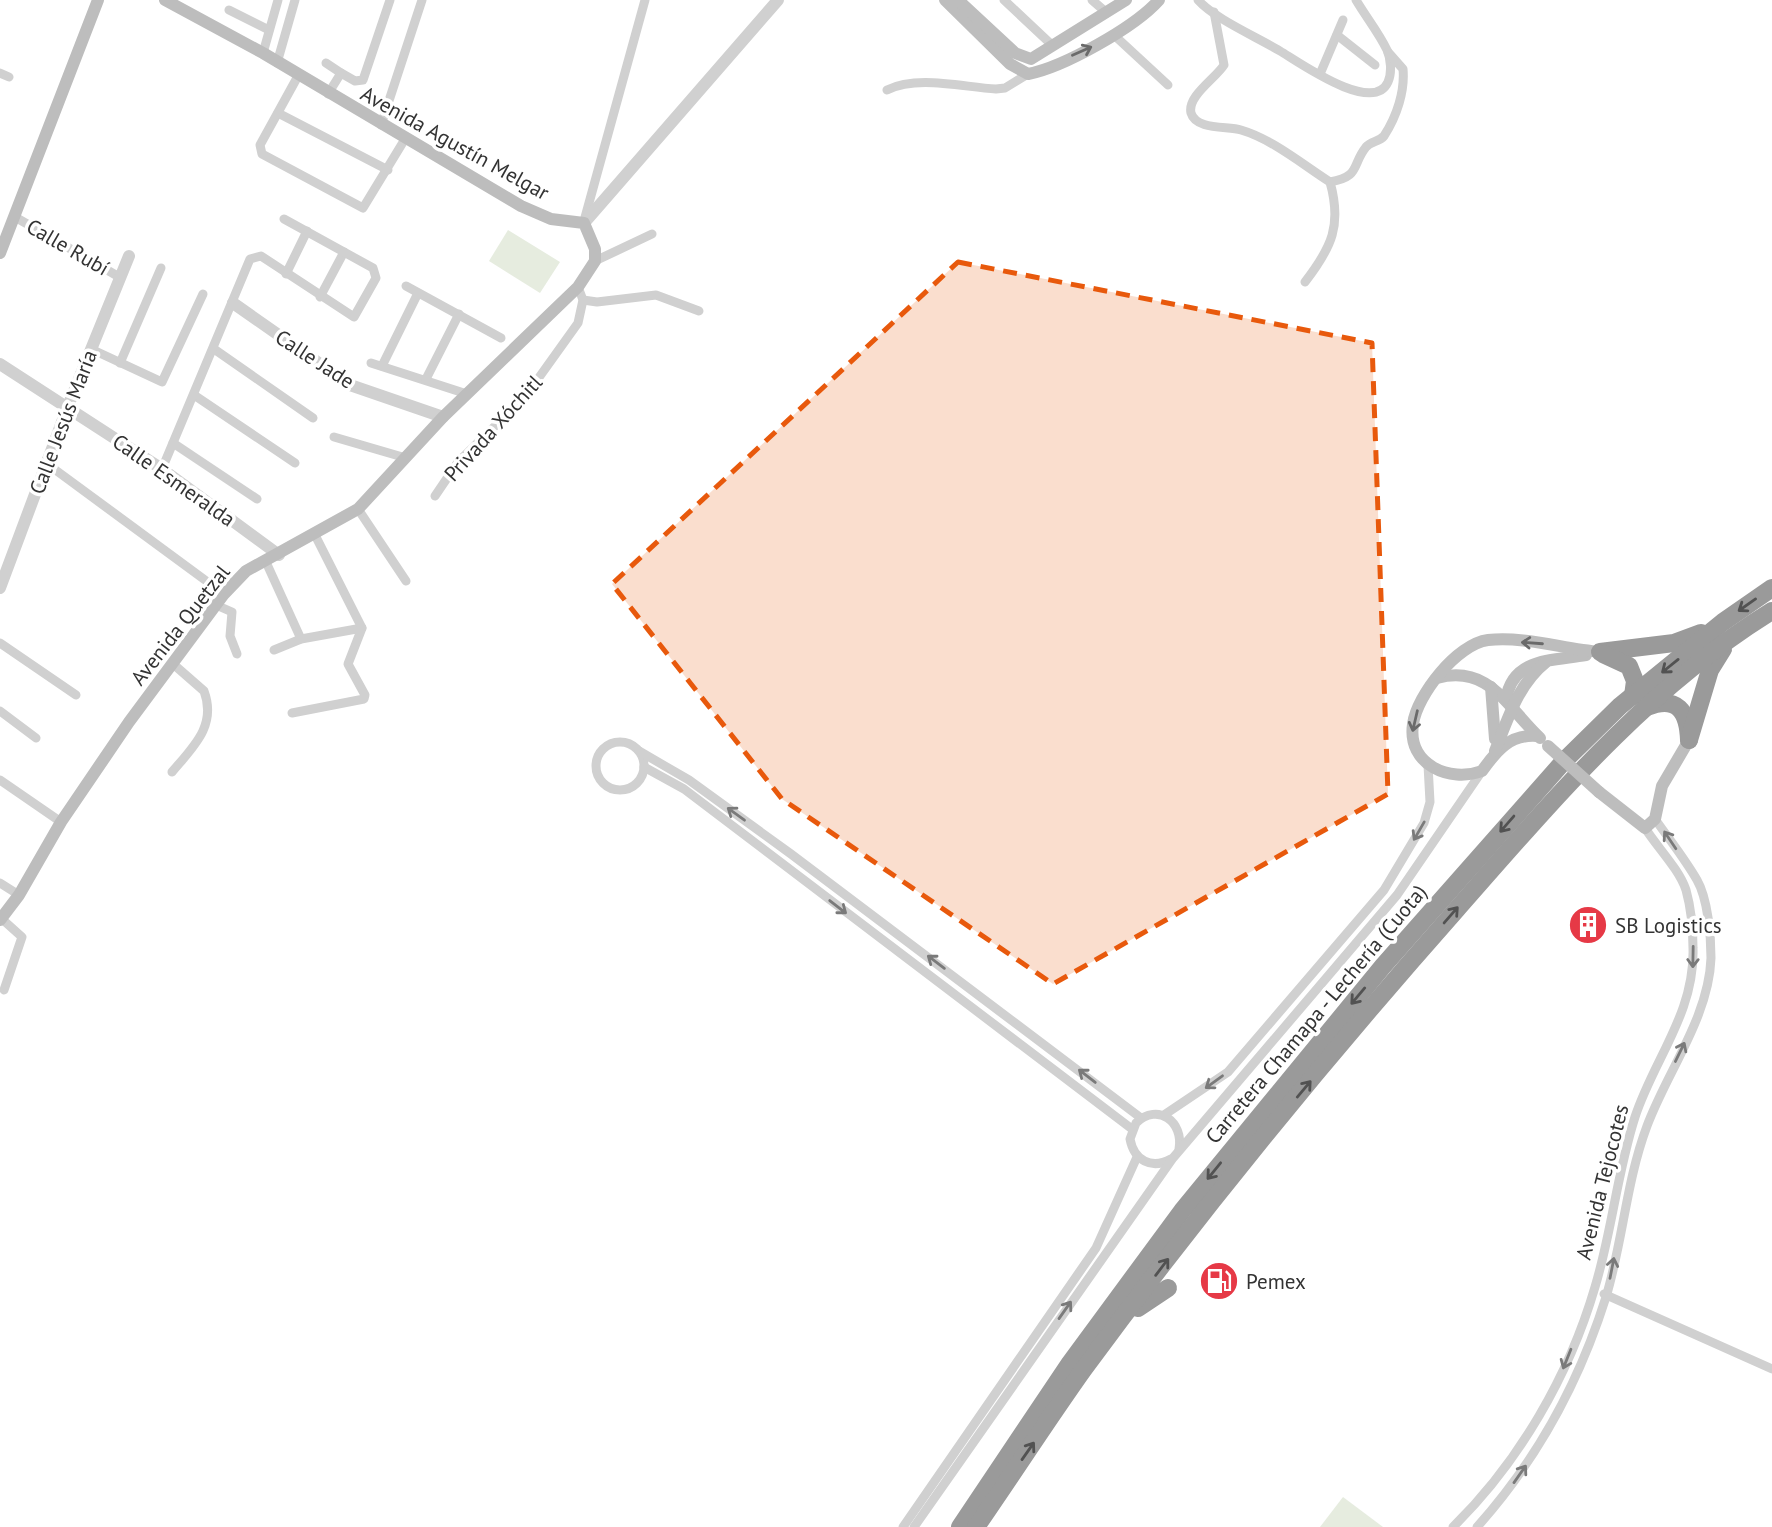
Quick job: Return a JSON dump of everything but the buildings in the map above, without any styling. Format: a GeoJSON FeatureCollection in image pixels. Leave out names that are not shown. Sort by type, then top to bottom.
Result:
{"type":"FeatureCollection","features":[{"type":"Feature","properties":{"kind":"highway","name":"Carretera Chamapa - Lechería (Cuota)"},"geometry":{"type":"LineString","coordinates":[[960,1527],[1078,1352],[1182,1211],[1383,965],[1537,790],[1772,588]]}},
{"type":"Feature","properties":{"kind":"highway","name":"Carretera Chamapa - Lechería (Cuota)"},"geometry":{"type":"LineString","coordinates":[[1727,629],[1772,611]]}},
{"type":"Feature","properties":{"kind":"highway"},"geometry":{"type":"LineString","coordinates":[[1600,652],[1674,643],[1727,629]]}},
{"type":"Feature","properties":{"kind":"highway"},"geometry":{"type":"LineString","coordinates":[[1689,740],[1710,670],[1727,629]]}},
{"type":"Feature","properties":{"kind":"highway"},"geometry":{"type":"LineString","coordinates":[[1600,652],[1629,666],[1635,681],[1637,703],[1659,702],[1676,705],[1688,719],[1689,740]]}},
{"type":"Feature","properties":{"kind":"highway","name":"Carretera Chamapa - Lechería (Cuota)"},"geometry":{"type":"LineString","coordinates":[[976,1527],[1083,1371],[1242,1164],[1406,967],[1637,703]]}},
{"type":"Feature","properties":{"kind":"highway"},"geometry":{"type":"LineString","coordinates":[[1217,1216],[1224,1194],[1242,1164]]}},
{"type":"Feature","properties":{"kind":"highway"},"geometry":{"type":"LineString","coordinates":[[1083,1371],[1139,1307],[1168,1288]]}},
{"type":"Feature","properties":{"kind":"main road"},"geometry":{"type":"LineString","coordinates":[[0,253],[97,0]]}},
{"type":"Feature","properties":{"kind":"main road","name":"Avenida Agustín Melgar"},"geometry":{"type":"LineString","coordinates":[[165,0],[262,53],[521,206],[551,219],[583,223]]}},
{"type":"Feature","properties":{"kind":"main road"},"geometry":{"type":"LineString","coordinates":[[945,0],[1028,72],[1115,36],[1146,15],[1159,0]]}},
{"type":"Feature","properties":{"kind":"main road"},"geometry":{"type":"LineString","coordinates":[[958,0],[1028,58],[1053,46],[1126,0]]}},
{"type":"Feature","properties":{"kind":"main road"},"geometry":{"type":"LineString","coordinates":[[583,223],[595,249],[595,261]]}},
{"type":"Feature","properties":{"kind":"main road","name":"Avenida Quetzal"},"geometry":{"type":"LineString","coordinates":[[1,919],[19,895],[61,822],[172,663],[224,594],[246,571],[316,535],[358,509],[443,417],[578,287],[595,261]]}},
{"type":"Feature","properties":{"kind":"main road"},"geometry":{"type":"LineString","coordinates":[[1538,736],[1513,738],[1494,754],[1482,771],[1469,776],[1453,776],[1428,765],[1415,743],[1412,727],[1415,715],[1437,678],[1461,650],[1488,640],[1539,643],[1600,652]]}},
{"type":"Feature","properties":{"kind":"main road"},"geometry":{"type":"LineString","coordinates":[[1494,754],[1509,705],[1528,678],[1546,662],[1600,652]]}},
{"type":"Feature","properties":{"kind":"main road"},"geometry":{"type":"LineString","coordinates":[[1437,678],[1454,673],[1467,674],[1491,687],[1496,729],[1494,754]]}},
{"type":"Feature","properties":{"kind":"main road","name":"Avenida Tejocotes"},"geometry":{"type":"LineString","coordinates":[[1491,687],[1548,746],[1645,828]]}},
{"type":"Feature","properties":{"kind":"main road"},"geometry":{"type":"LineString","coordinates":[[1645,828],[1655,819],[1662,786],[1689,740]]}},
{"type":"Feature","properties":{"kind":"street"},"geometry":{"type":"LineString","coordinates":[[262,53],[278,0]]}},
{"type":"Feature","properties":{"kind":"street"},"geometry":{"type":"LineString","coordinates":[[277,63],[295,0]]}},
{"type":"Feature","properties":{"kind":"street"},"geometry":{"type":"LineString","coordinates":[[326,63],[355,81],[363,80],[390,0]]}},
{"type":"Feature","properties":{"kind":"street"},"geometry":{"type":"LineString","coordinates":[[381,125],[422,0]]}},
{"type":"Feature","properties":{"kind":"street"},"geometry":{"type":"LineString","coordinates":[[583,223],[645,0]]}},
{"type":"Feature","properties":{"kind":"street"},"geometry":{"type":"LineString","coordinates":[[583,223],[778,0]]}},
{"type":"Feature","properties":{"kind":"street"},"geometry":{"type":"LineString","coordinates":[[1004,0],[1053,46]]}},
{"type":"Feature","properties":{"kind":"street"},"geometry":{"type":"LineString","coordinates":[[1092,0],[1107,13]]}},
{"type":"Feature","properties":{"kind":"street"},"geometry":{"type":"LineString","coordinates":[[1198,0],[1320,74],[1361,94],[1377,93],[1384,88],[1390,75],[1388,52]]}},
{"type":"Feature","properties":{"kind":"street"},"geometry":{"type":"LineString","coordinates":[[1214,12],[1224,65],[1194,99],[1191,109],[1194,117],[1203,123],[1241,130],[1260,138],[1329,181],[1343,179],[1355,171],[1365,149],[1384,135],[1402,98],[1403,69],[1388,52],[1356,0]]}},
{"type":"Feature","properties":{"kind":"street"},"geometry":{"type":"LineString","coordinates":[[229,10],[269,30]]}},
{"type":"Feature","properties":{"kind":"street"},"geometry":{"type":"LineString","coordinates":[[1320,74],[1343,20]]}},
{"type":"Feature","properties":{"kind":"street"},"geometry":{"type":"LineString","coordinates":[[1337,35],[1376,65]]}},
{"type":"Feature","properties":{"kind":"street"},"geometry":{"type":"LineString","coordinates":[[1115,36],[1168,85]]}},
{"type":"Feature","properties":{"kind":"street"},"geometry":{"type":"LineString","coordinates":[[1028,58],[1028,72],[1018,62],[1028,58]]}},
{"type":"Feature","properties":{"kind":"street"},"geometry":{"type":"LineString","coordinates":[[887,90],[899,84],[919,83],[1005,88],[1028,72]]}},
{"type":"Feature","properties":{"kind":"street"},"geometry":{"type":"LineString","coordinates":[[328,94],[341,73]]}},
{"type":"Feature","properties":{"kind":"street"},"geometry":{"type":"LineString","coordinates":[[298,76],[260,145],[262,155],[360,208],[366,206],[405,139]]}},
{"type":"Feature","properties":{"kind":"street"},"geometry":{"type":"LineString","coordinates":[[278,113],[388,170]]}},
{"type":"Feature","properties":{"kind":"street"},"geometry":{"type":"LineString","coordinates":[[1305,282],[1319,264],[1334,232],[1336,210],[1329,181]]}},
{"type":"Feature","properties":{"kind":"street","name":"Calle Rubí"},"geometry":{"type":"LineString","coordinates":[[15,217],[121,278]]}},
{"type":"Feature","properties":{"kind":"street"},"geometry":{"type":"LineString","coordinates":[[162,469],[250,259],[255,256],[350,317],[358,314],[376,272],[284,219]]}},
{"type":"Feature","properties":{"kind":"street"},"geometry":{"type":"LineString","coordinates":[[286,274],[307,231]]}},
{"type":"Feature","properties":{"kind":"street"},"geometry":{"type":"LineString","coordinates":[[595,261],[652,234]]}},
{"type":"Feature","properties":{"kind":"street"},"geometry":{"type":"LineString","coordinates":[[320,297],[344,252]]}},
{"type":"Feature","properties":{"kind":"street","name":"Calle Jesús María"},"geometry":{"type":"LineString","coordinates":[[0,588],[3,572],[129,256]]}},
{"type":"Feature","properties":{"kind":"street"},"geometry":{"type":"LineString","coordinates":[[120,363],[161,268]]}},
{"type":"Feature","properties":{"kind":"street"},"geometry":{"type":"LineString","coordinates":[[406,286],[501,338]]}},
{"type":"Feature","properties":{"kind":"street"},"geometry":{"type":"LineString","coordinates":[[578,287],[583,300],[597,302],[640,294],[656,295],[699,311]]}},
{"type":"Feature","properties":{"kind":"street"},"geometry":{"type":"LineString","coordinates":[[382,366],[418,293]]}},
{"type":"Feature","properties":{"kind":"street"},"geometry":{"type":"LineString","coordinates":[[90,349],[162,382],[204,294]]}},
{"type":"Feature","properties":{"kind":"street","name":"Privada Xóchitl"},"geometry":{"type":"LineString","coordinates":[[435,496],[458,462],[536,384],[578,323],[583,300]]}},
{"type":"Feature","properties":{"kind":"street","name":"Calle Jade"},"geometry":{"type":"LineString","coordinates":[[233,303],[350,385],[443,417]]}},
{"type":"Feature","properties":{"kind":"street"},"geometry":{"type":"LineString","coordinates":[[426,379],[459,314]]}},
{"type":"Feature","properties":{"kind":"street"},"geometry":{"type":"LineString","coordinates":[[214,349],[313,418]]}},
{"type":"Feature","properties":{"kind":"street"},"geometry":{"type":"LineString","coordinates":[[371,363],[467,394]]}},
{"type":"Feature","properties":{"kind":"street","name":"Calle Esmeralda"},"geometry":{"type":"LineString","coordinates":[[0,364],[162,469],[279,555]]}},
{"type":"Feature","properties":{"kind":"street"},"geometry":{"type":"LineString","coordinates":[[194,395],[295,463]]}},
{"type":"Feature","properties":{"kind":"street"},"geometry":{"type":"LineString","coordinates":[[334,437],[407,458]]}},
{"type":"Feature","properties":{"kind":"street"},"geometry":{"type":"LineString","coordinates":[[173,443],[257,499]]}},
{"type":"Feature","properties":{"kind":"street"},"geometry":{"type":"LineString","coordinates":[[46,463],[224,594]]}},
{"type":"Feature","properties":{"kind":"street"},"geometry":{"type":"LineString","coordinates":[[358,509],[406,580]]}},
{"type":"Feature","properties":{"kind":"street"},"geometry":{"type":"LineString","coordinates":[[292,713],[364,699],[364,690],[351,674],[348,664],[362,628],[316,535]]}},
{"type":"Feature","properties":{"kind":"street"},"geometry":{"type":"LineString","coordinates":[[266,562],[302,639]]}},
{"type":"Feature","properties":{"kind":"street"},"geometry":{"type":"LineString","coordinates":[[216,606],[232,612],[230,636],[237,654]]}},
{"type":"Feature","properties":{"kind":"street"},"geometry":{"type":"LineString","coordinates":[[274,650],[302,639],[362,628]]}},
{"type":"Feature","properties":{"kind":"street"},"geometry":{"type":"LineString","coordinates":[[0,643],[76,695]]}},
{"type":"Feature","properties":{"kind":"street"},"geometry":{"type":"LineString","coordinates":[[172,663],[204,691],[207,724],[202,737],[172,772]]}},
{"type":"Feature","properties":{"kind":"street"},"geometry":{"type":"LineString","coordinates":[[0,711],[36,738]]}},
{"type":"Feature","properties":{"kind":"street"},"geometry":{"type":"LineString","coordinates":[[639,751],[644,767],[640,779],[630,788],[617,790],[605,786],[597,775],[596,761],[603,749],[614,742],[628,743],[689,780],[1141,1118]]}},
{"type":"Feature","properties":{"kind":"street"},"geometry":{"type":"LineString","coordinates":[[1164,1115],[1228,1072],[1384,890],[1424,823],[1430,803],[1428,765]]}},
{"type":"Feature","properties":{"kind":"street"},"geometry":{"type":"LineString","coordinates":[[644,767],[684,789],[1132,1129]]}},
{"type":"Feature","properties":{"kind":"street"},"geometry":{"type":"LineString","coordinates":[[914,1527],[1176,1154],[1397,895],[1482,771]]}},
{"type":"Feature","properties":{"kind":"street"},"geometry":{"type":"LineString","coordinates":[[0,780],[61,822]]}},
{"type":"Feature","properties":{"kind":"street","name":"Avenida Tejocotes"},"geometry":{"type":"LineString","coordinates":[[1477,1527],[1522,1471],[1562,1408],[1606,1295],[1622,1216],[1646,1128],[1707,988],[1710,972],[1709,938],[1699,883],[1655,819]]}},
{"type":"Feature","properties":{"kind":"street","name":"Avenida Tejocotes"},"geometry":{"type":"LineString","coordinates":[[1453,1527],[1475,1503],[1541,1414],[1564,1367],[1595,1287],[1619,1174],[1636,1114],[1676,1030],[1692,976],[1693,948],[1685,889],[1645,828]]}},
{"type":"Feature","properties":{"kind":"street"},"geometry":{"type":"LineString","coordinates":[[0,883],[19,895]]}},
{"type":"Feature","properties":{"kind":"street"},"geometry":{"type":"LineString","coordinates":[[1,919],[22,937],[4,990]]}},
{"type":"Feature","properties":{"kind":"street"},"geometry":{"type":"LineString","coordinates":[[1152,1114],[1164,1115],[1176,1123],[1181,1136],[1176,1154],[1161,1164],[1148,1164],[1137,1157],[1132,1149],[1132,1129],[1141,1118],[1152,1114]]}},
{"type":"Feature","properties":{"kind":"street"},"geometry":{"type":"LineString","coordinates":[[903,1527],[1096,1248],[1137,1157]]}},
{"type":"Feature","properties":{"kind":"street"},"geometry":{"type":"LineString","coordinates":[[1595,1287],[1606,1295],[1772,1369]]}},
{"type":"Feature","properties":{"kind":"street"},"geometry":{"type":"LineString","coordinates":[[1475,1503],[1486,1517]]}},
{"type":"Feature","properties":{"kind":"highlighted area"},"geometry":{"type":"Polygon","coordinates":[[[958,262],[1372,343],[1388,794],[1053,984],[782,799],[612,584],[958,262]]]}},
{"type":"Feature","properties":{"kind":"shaded area"},"geometry":{"type":"Polygon","coordinates":[[[508,230],[560,262],[540,293],[489,261],[508,230]]]}},
{"type":"Feature","properties":{"kind":"shaded area"},"geometry":{"type":"Polygon","coordinates":[[[1343,1497],[1383,1527],[1320,1527],[1343,1497]]]}},
{"type":"Feature","properties":{"kind":"place","name":"SB Logistics"},"geometry":{"type":"Point","coordinates":[1588,925]}},
{"type":"Feature","properties":{"kind":"place","name":"Pemex"},"geometry":{"type":"Point","coordinates":[1219,1281]}}]}
